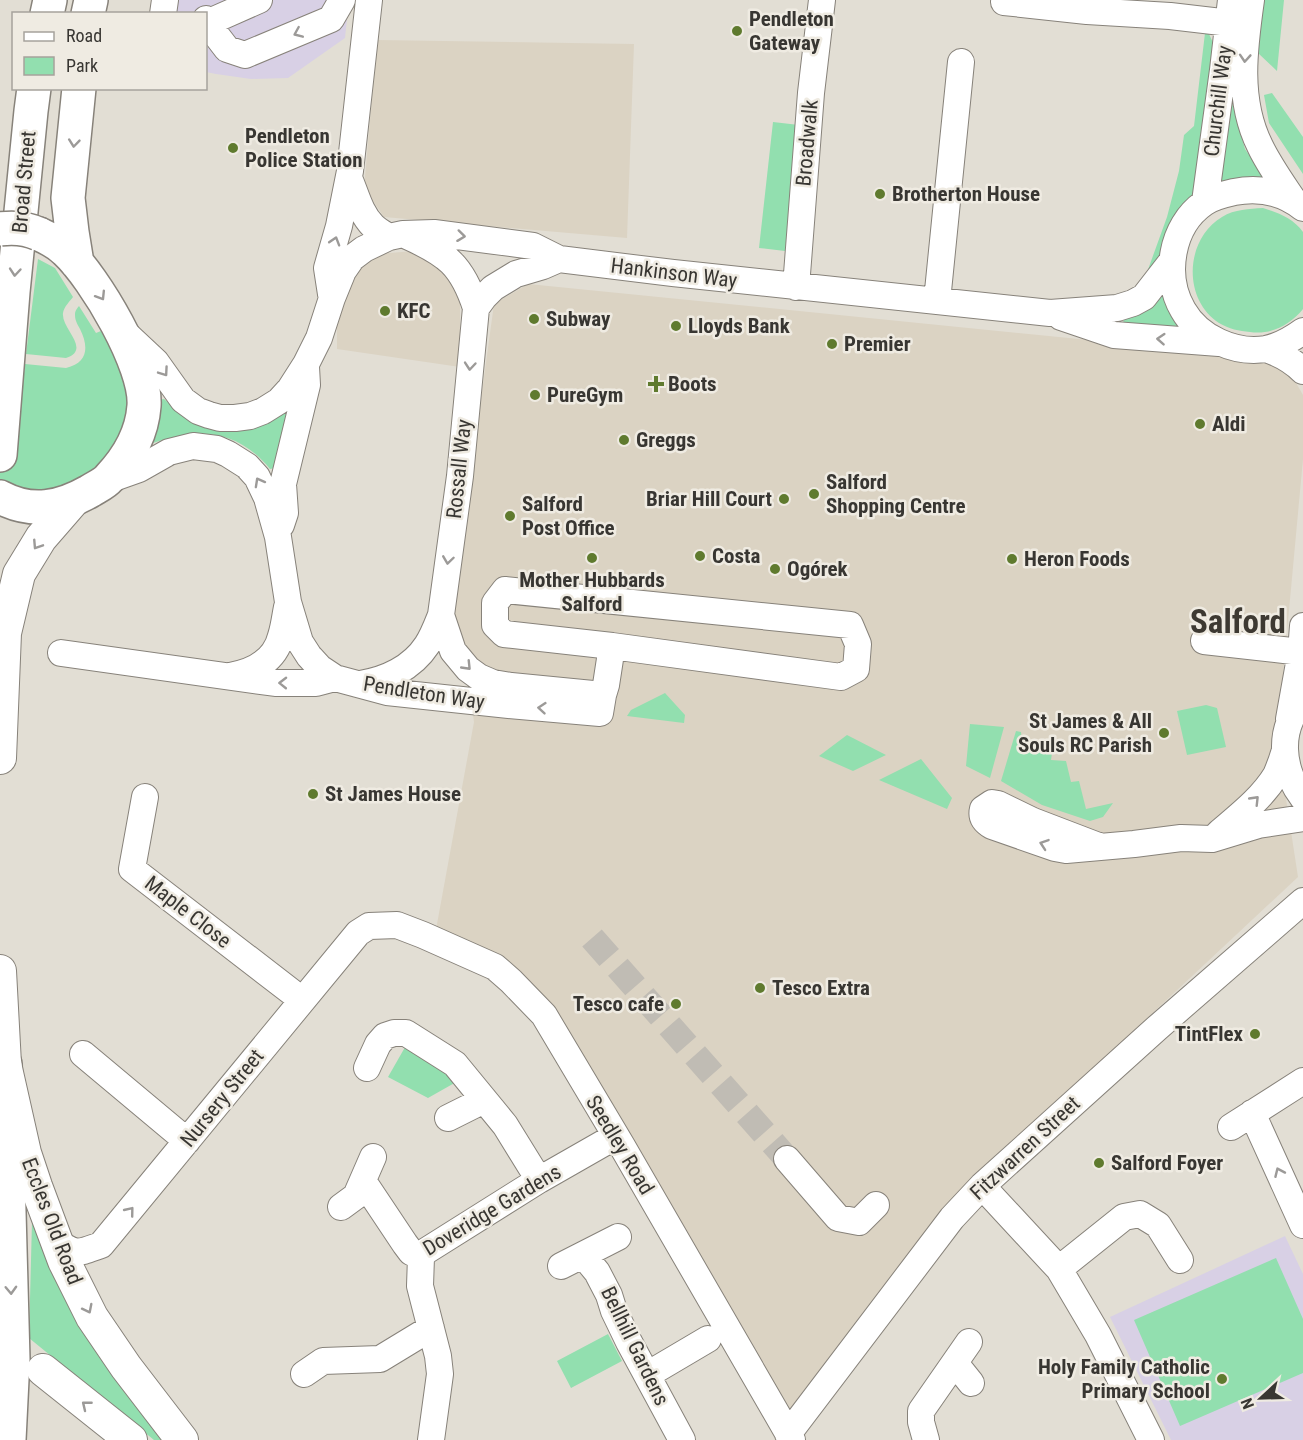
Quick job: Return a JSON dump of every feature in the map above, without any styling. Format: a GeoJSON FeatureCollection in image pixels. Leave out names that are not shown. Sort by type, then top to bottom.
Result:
{"type":"FeatureCollection","features":[{"type":"Feature","properties":{"kind":"highway","name":"Broad Street"},"geometry":{"type":"LineString","coordinates":[[0,212],[15,90]]}},
{"type":"Feature","properties":{"kind":"highway","name":"Broad Street"},"geometry":{"type":"LineString","coordinates":[[0,455],[16,258],[34,90]]}},
{"type":"Feature","properties":{"kind":"highway"},"geometry":{"type":"LineString","coordinates":[[77,262],[68,198],[79,90]]}},
{"type":"Feature","properties":{"kind":"highway"},"geometry":{"type":"LineString","coordinates":[[0,229],[21,228],[39,234],[65,250],[77,262],[122,331],[140,380],[144,403],[138,437],[127,456],[108,480],[74,500],[59,505],[21,506],[5,500]]}},
{"type":"Feature","properties":{"kind":"highway"},"geometry":{"type":"LineString","coordinates":[[5,1064],[13,1359],[9,1440]]}},
{"type":"Feature","properties":{"kind":"main road"},"geometry":{"type":"LineString","coordinates":[[0,758],[5,633],[18,574],[41,538],[74,500]]}},
{"type":"Feature","properties":{"kind":"main road","name":"Eccles Old Road"},"geometry":{"type":"LineString","coordinates":[[0,971],[5,1064],[25,1153],[56,1241],[92,1317],[126,1367],[182,1440]]}},
{"type":"Feature","properties":{"kind":"main road"},"geometry":{"type":"LineString","coordinates":[[43,1370],[130,1440]]}},
{"type":"Feature","properties":{"kind":"street"},"geometry":{"type":"LineString","coordinates":[[207,13],[259,0]]}},
{"type":"Feature","properties":{"kind":"street"},"geometry":{"type":"LineString","coordinates":[[207,20],[226,49],[245,55],[331,19],[342,0]]}},
{"type":"Feature","properties":{"kind":"street"},"geometry":{"type":"LineString","coordinates":[[332,298],[327,268],[349,178],[369,0]]}},
{"type":"Feature","properties":{"kind":"street","name":"Broadwalk"},"geometry":{"type":"LineString","coordinates":[[796,287],[811,93],[822,0]]}},
{"type":"Feature","properties":{"kind":"street"},"geometry":{"type":"LineString","coordinates":[[1004,2],[1239,12]]}},
{"type":"Feature","properties":{"kind":"street","name":"Churchill Way"},"geometry":{"type":"LineString","coordinates":[[1205,202],[1224,70],[1239,12]]}},
{"type":"Feature","properties":{"kind":"street","name":"Churchill Way"},"geometry":{"type":"LineString","coordinates":[[1239,12],[1243,80],[1252,127],[1260,147],[1298,205]]}},
{"type":"Feature","properties":{"kind":"street"},"geometry":{"type":"LineString","coordinates":[[937,301],[961,62]]}},
{"type":"Feature","properties":{"kind":"street"},"geometry":{"type":"LineString","coordinates":[[349,178],[360,207],[374,227],[430,246],[445,255],[466,282],[476,308]]}},
{"type":"Feature","properties":{"kind":"street"},"geometry":{"type":"LineString","coordinates":[[1220,343],[1199,329],[1183,310],[1174,288],[1172,261],[1177,238],[1188,218],[1205,202],[1249,189],[1272,192],[1298,205]]}},
{"type":"Feature","properties":{"kind":"street","name":"Hankinson Way"},"geometry":{"type":"LineString","coordinates":[[122,331],[156,362],[183,400],[198,411],[220,418],[250,416],[279,401],[290,389],[319,338],[343,271],[352,258],[364,249],[396,236],[434,233],[533,246],[559,259],[796,287],[1050,313],[1117,308],[1133,303],[1144,297],[1172,261]]}},
{"type":"Feature","properties":{"kind":"street"},"geometry":{"type":"LineString","coordinates":[[476,308],[493,288],[516,274],[559,259]]}},
{"type":"Feature","properties":{"kind":"street","name":"Rossall Way"},"geometry":{"type":"LineString","coordinates":[[360,684],[377,681],[405,668],[417,658],[427,646],[441,615],[460,476],[476,308]]}},
{"type":"Feature","properties":{"kind":"street","name":"Hankinson Way"},"geometry":{"type":"LineString","coordinates":[[1050,313],[1114,335],[1220,343],[1243,349],[1266,349]]}},
{"type":"Feature","properties":{"kind":"street"},"geometry":{"type":"LineString","coordinates":[[1266,349],[1287,342],[1303,331]]}},
{"type":"Feature","properties":{"kind":"street"},"geometry":{"type":"LineString","coordinates":[[1266,349],[1280,354],[1303,371]]}},
{"type":"Feature","properties":{"kind":"street"},"geometry":{"type":"LineString","coordinates":[[278,537],[285,513],[283,484],[307,386],[306,364]]}},
{"type":"Feature","properties":{"kind":"street"},"geometry":{"type":"LineString","coordinates":[[108,480],[139,469],[181,448],[193,446],[217,449],[247,466],[257,477],[267,498],[278,537]]}},
{"type":"Feature","properties":{"kind":"street","name":"Pendleton Way"},"geometry":{"type":"LineString","coordinates":[[278,537],[288,602],[298,635],[309,656],[320,668],[335,678],[387,692],[509,705],[602,704]]}},
{"type":"Feature","properties":{"kind":"street"},"geometry":{"type":"LineString","coordinates":[[506,590],[850,625],[858,644],[856,669],[841,677],[612,646],[504,634],[495,625],[495,603],[506,590]]}},
{"type":"Feature","properties":{"kind":"street"},"geometry":{"type":"LineString","coordinates":[[230,676],[245,674],[259,666],[276,649],[281,637],[288,602]]}},
{"type":"Feature","properties":{"kind":"street"},"geometry":{"type":"LineString","coordinates":[[441,615],[453,651],[479,678],[493,683],[602,704],[612,646]]}},
{"type":"Feature","properties":{"kind":"street"},"geometry":{"type":"LineString","coordinates":[[1303,626],[1286,740],[1288,772],[1303,798]]}},
{"type":"Feature","properties":{"kind":"street"},"geometry":{"type":"LineString","coordinates":[[1204,641],[1300,652]]}},
{"type":"Feature","properties":{"kind":"street"},"geometry":{"type":"LineString","coordinates":[[61,653],[275,683],[316,683],[335,678]]}},
{"type":"Feature","properties":{"kind":"street"},"geometry":{"type":"LineString","coordinates":[[1212,839],[1252,804],[1270,783],[1277,772],[1295,709],[1303,700]]}},
{"type":"Feature","properties":{"kind":"street","name":"Maple Close"},"geometry":{"type":"LineString","coordinates":[[145,797],[132,869],[302,1000]]}},
{"type":"Feature","properties":{"kind":"street"},"geometry":{"type":"LineString","coordinates":[[1101,847],[1181,838],[1212,839],[1258,825],[1303,818]]}},
{"type":"Feature","properties":{"kind":"street","name":"Fitzwarren Street"},"geometry":{"type":"LineString","coordinates":[[790,1437],[952,1218],[982,1186],[1157,1028],[1303,901]]}},
{"type":"Feature","properties":{"kind":"street","name":"Nursery Street"},"geometry":{"type":"LineString","coordinates":[[56,1241],[78,1253],[101,1245],[358,933],[369,926],[383,925]]}},
{"type":"Feature","properties":{"kind":"street","name":"Seedley Road"},"geometry":{"type":"LineString","coordinates":[[383,925],[397,925],[495,967],[544,1015],[790,1437]]}},
{"type":"Feature","properties":{"kind":"street"},"geometry":{"type":"LineString","coordinates":[[367,1068],[378,1044],[385,1036],[394,1033],[406,1033],[455,1064],[505,1125],[539,1180]]}},
{"type":"Feature","properties":{"kind":"street"},"geometry":{"type":"LineString","coordinates":[[83,1054],[187,1141]]}},
{"type":"Feature","properties":{"kind":"street"},"geometry":{"type":"LineString","coordinates":[[1303,1081],[1242,1120],[1303,1225]]}},
{"type":"Feature","properties":{"kind":"street"},"geometry":{"type":"LineString","coordinates":[[448,1118],[484,1100]]}},
{"type":"Feature","properties":{"kind":"street","name":"Doveridge Gardens"},"geometry":{"type":"LineString","coordinates":[[363,1181],[411,1252],[421,1257],[426,1251],[539,1180],[616,1136]]}},
{"type":"Feature","properties":{"kind":"street"},"geometry":{"type":"LineString","coordinates":[[341,1207],[356,1197],[373,1157]]}},
{"type":"Feature","properties":{"kind":"street"},"geometry":{"type":"LineString","coordinates":[[787,1159],[838,1218],[859,1222],[876,1205]]}},
{"type":"Feature","properties":{"kind":"street"},"geometry":{"type":"LineString","coordinates":[[982,1186],[1059,1269],[1098,1335],[1150,1440]]}},
{"type":"Feature","properties":{"kind":"street"},"geometry":{"type":"LineString","coordinates":[[1059,1269],[1125,1217],[1140,1214],[1158,1225],[1180,1260]]}},
{"type":"Feature","properties":{"kind":"street","name":"Bellhill Gardens"},"geometry":{"type":"LineString","coordinates":[[618,1237],[572,1260],[597,1272],[629,1342],[682,1440]]}},
{"type":"Feature","properties":{"kind":"street"},"geometry":{"type":"LineString","coordinates":[[421,1257],[420,1286],[438,1356],[440,1374],[431,1440]]}},
{"type":"Feature","properties":{"kind":"street"},"geometry":{"type":"LineString","coordinates":[[316,1359],[380,1359],[431,1328]]}},
{"type":"Feature","properties":{"kind":"street"},"geometry":{"type":"LineString","coordinates":[[647,1376],[708,1339]]}},
{"type":"Feature","properties":{"kind":"street"},"geometry":{"type":"LineString","coordinates":[[926,1440],[921,1412],[962,1352],[971,1383]]}},
{"type":"Feature","properties":{"kind":"shaded area"},"geometry":{"type":"Polygon","coordinates":[[[154,0],[349,0],[345,38],[288,78],[251,79],[207,72],[207,12],[152,12],[154,0]]]}},
{"type":"Feature","properties":{"kind":"shaded area"},"geometry":{"type":"Polygon","coordinates":[[[377,40],[634,44],[627,238],[384,217],[364,188],[377,40]]]}},
{"type":"Feature","properties":{"kind":"shaded area"},"geometry":{"type":"Polygon","coordinates":[[[415,251],[439,261],[460,287],[460,367],[337,349],[337,316],[353,276],[376,254],[415,251]]]}},
{"type":"Feature","properties":{"kind":"shaded area"},"geometry":{"type":"Polygon","coordinates":[[[528,284],[1109,342],[1268,361],[1291,374],[1303,395],[1303,459],[1277,740],[1298,877],[1081,1080],[791,1422],[549,1016],[435,935],[474,722],[465,654],[451,618],[494,304],[528,284]]]}},
{"type":"Feature","properties":{"kind":"shaded area","name":"Holy Family Catholic Primary School"},"geometry":{"type":"Polygon","coordinates":[[[1285,1236],[1303,1274],[1303,1440],[1171,1440],[1110,1317],[1285,1236]]]}},
{"type":"Feature","properties":{"kind":"green space"},"geometry":{"type":"Polygon","coordinates":[[[1264,0],[1284,0],[1277,71],[1258,53],[1264,0]]]}},
{"type":"Feature","properties":{"kind":"green space"},"geometry":{"type":"Polygon","coordinates":[[[1205,33],[1209,34],[1215,47],[1196,198],[1141,289],[1167,217],[1179,171],[1184,135],[1194,126],[1205,33]]]}},
{"type":"Feature","properties":{"kind":"green space"},"geometry":{"type":"Polygon","coordinates":[[[1232,81],[1232,103],[1245,149],[1271,187],[1213,192],[1232,81]]]}},
{"type":"Feature","properties":{"kind":"green space"},"geometry":{"type":"Polygon","coordinates":[[[1272,93],[1303,137],[1303,174],[1269,123],[1264,95],[1272,93]]]}},
{"type":"Feature","properties":{"kind":"green space"},"geometry":{"type":"Polygon","coordinates":[[[773,122],[799,125],[785,251],[759,248],[773,122]]]}},
{"type":"Feature","properties":{"kind":"green space"},"geometry":{"type":"Polygon","coordinates":[[[1263,208],[1290,220],[1303,232],[1303,309],[1279,328],[1258,333],[1227,327],[1207,312],[1194,285],[1193,269],[1195,254],[1201,239],[1210,227],[1227,214],[1263,208]]]}},
{"type":"Feature","properties":{"kind":"green space"},"geometry":{"type":"Polygon","coordinates":[[[38,259],[55,268],[73,297],[63,313],[76,349],[66,358],[26,354],[38,259]]]}},
{"type":"Feature","properties":{"kind":"green space"},"geometry":{"type":"Polygon","coordinates":[[[1167,284],[1188,330],[1123,327],[1124,314],[1167,284]]]}},
{"type":"Feature","properties":{"kind":"green space"},"geometry":{"type":"Polygon","coordinates":[[[79,306],[96,333],[101,331],[122,366],[130,394],[125,431],[103,462],[59,489],[39,494],[7,485],[0,480],[0,439],[16,441],[25,364],[66,368],[79,362],[85,353],[85,342],[75,317],[75,311],[79,306]]]}},
{"type":"Feature","properties":{"kind":"green space"},"geometry":{"type":"Polygon","coordinates":[[[164,399],[183,415],[293,402],[275,468],[270,469],[244,446],[216,435],[186,435],[153,443],[151,441],[158,400],[164,399]]]}},
{"type":"Feature","properties":{"kind":"green space"},"geometry":{"type":"Polygon","coordinates":[[[665,693],[685,715],[684,723],[627,716],[631,710],[665,693]]]}},
{"type":"Feature","properties":{"kind":"green space"},"geometry":{"type":"Polygon","coordinates":[[[1206,705],[1217,708],[1226,747],[1187,755],[1177,711],[1206,705]]]}},
{"type":"Feature","properties":{"kind":"green space"},"geometry":{"type":"Polygon","coordinates":[[[970,724],[1004,727],[990,778],[966,766],[970,724]]]}},
{"type":"Feature","properties":{"kind":"green space"},"geometry":{"type":"Polygon","coordinates":[[[1016,731],[1021,732],[1022,744],[1036,745],[1036,752],[1052,753],[1051,760],[1066,761],[1071,782],[1079,781],[1086,809],[1113,803],[1103,817],[1090,821],[1042,805],[1001,781],[1016,731]]]}},
{"type":"Feature","properties":{"kind":"green space"},"geometry":{"type":"Polygon","coordinates":[[[847,735],[886,755],[853,771],[819,756],[847,735]]]}},
{"type":"Feature","properties":{"kind":"green space"},"geometry":{"type":"Polygon","coordinates":[[[921,759],[952,798],[947,809],[879,780],[921,759]]]}},
{"type":"Feature","properties":{"kind":"green space"},"geometry":{"type":"Polygon","coordinates":[[[408,1042],[458,1081],[428,1098],[388,1077],[408,1042]]]}},
{"type":"Feature","properties":{"kind":"green space"},"geometry":{"type":"Polygon","coordinates":[[[32,1221],[166,1440],[154,1440],[29,1338],[32,1221]]]}},
{"type":"Feature","properties":{"kind":"green space","name":"Holy Family Catholic Primary School"},"geometry":{"type":"Polygon","coordinates":[[[1276,1258],[1303,1319],[1303,1373],[1180,1426],[1134,1320],[1276,1258]]]}},
{"type":"Feature","properties":{"kind":"green space"},"geometry":{"type":"Polygon","coordinates":[[[608,1334],[622,1361],[571,1388],[557,1361],[608,1334]]]}},
{"type":"Feature","properties":{"kind":"tunnel"},"geometry":{"type":"LineString","coordinates":[[592,938],[787,1159]]}},
{"type":"Feature","properties":{"kind":"place","name":"Pendleton Gateway"},"geometry":{"type":"Point","coordinates":[737,31]}},
{"type":"Feature","properties":{"kind":"place","name":"Pendleton Police Station"},"geometry":{"type":"Point","coordinates":[233,148]}},
{"type":"Feature","properties":{"kind":"place","name":"Brotherton House"},"geometry":{"type":"Point","coordinates":[880,194]}},
{"type":"Feature","properties":{"kind":"place","name":"KFC"},"geometry":{"type":"Point","coordinates":[385,311]}},
{"type":"Feature","properties":{"kind":"place","name":"Subway"},"geometry":{"type":"Point","coordinates":[534,319]}},
{"type":"Feature","properties":{"kind":"place","name":"Lloyds Bank"},"geometry":{"type":"Point","coordinates":[676,326]}},
{"type":"Feature","properties":{"kind":"place","name":"Premier"},"geometry":{"type":"Point","coordinates":[832,344]}},
{"type":"Feature","properties":{"kind":"place","name":"Boots"},"geometry":{"type":"Point","coordinates":[656,384]}},
{"type":"Feature","properties":{"kind":"place","name":"PureGym"},"geometry":{"type":"Point","coordinates":[535,395]}},
{"type":"Feature","properties":{"kind":"place","name":"Aldi"},"geometry":{"type":"Point","coordinates":[1200,424]}},
{"type":"Feature","properties":{"kind":"place","name":"Greggs"},"geometry":{"type":"Point","coordinates":[624,440]}},
{"type":"Feature","properties":{"kind":"place","name":"Salford Shopping Centre"},"geometry":{"type":"Point","coordinates":[814,494]}},
{"type":"Feature","properties":{"kind":"place","name":"Briar Hill Court"},"geometry":{"type":"Point","coordinates":[784,499]}},
{"type":"Feature","properties":{"kind":"place","name":"Salford Post Office"},"geometry":{"type":"Point","coordinates":[510,516]}},
{"type":"Feature","properties":{"kind":"place","name":"Costa"},"geometry":{"type":"Point","coordinates":[700,556]}},
{"type":"Feature","properties":{"kind":"place","name":"Mother Hubbards Salford"},"geometry":{"type":"Point","coordinates":[592,558]}},
{"type":"Feature","properties":{"kind":"place","name":"Heron Foods"},"geometry":{"type":"Point","coordinates":[1012,559]}},
{"type":"Feature","properties":{"kind":"place","name":"Ogórek"},"geometry":{"type":"Point","coordinates":[775,569]}},
{"type":"Feature","properties":{"kind":"place","name":"St James & All Souls RC Parish"},"geometry":{"type":"Point","coordinates":[1164,733]}},
{"type":"Feature","properties":{"kind":"place","name":"St James House"},"geometry":{"type":"Point","coordinates":[313,794]}},
{"type":"Feature","properties":{"kind":"place","name":"Tesco Extra"},"geometry":{"type":"Point","coordinates":[760,988]}},
{"type":"Feature","properties":{"kind":"place","name":"Tesco cafe"},"geometry":{"type":"Point","coordinates":[676,1004]}},
{"type":"Feature","properties":{"kind":"place","name":"TintFlex"},"geometry":{"type":"Point","coordinates":[1255,1034]}},
{"type":"Feature","properties":{"kind":"place","name":"Salford Foyer"},"geometry":{"type":"Point","coordinates":[1099,1163]}},
{"type":"Feature","properties":{"kind":"place","name":"Holy Family Catholic Primary School"},"geometry":{"type":"Point","coordinates":[1222,1379]}},
{"type":"Feature","properties":{"kind":"district","name":"Salford"},"geometry":{"type":"Point","coordinates":[1238,621]}}]}
